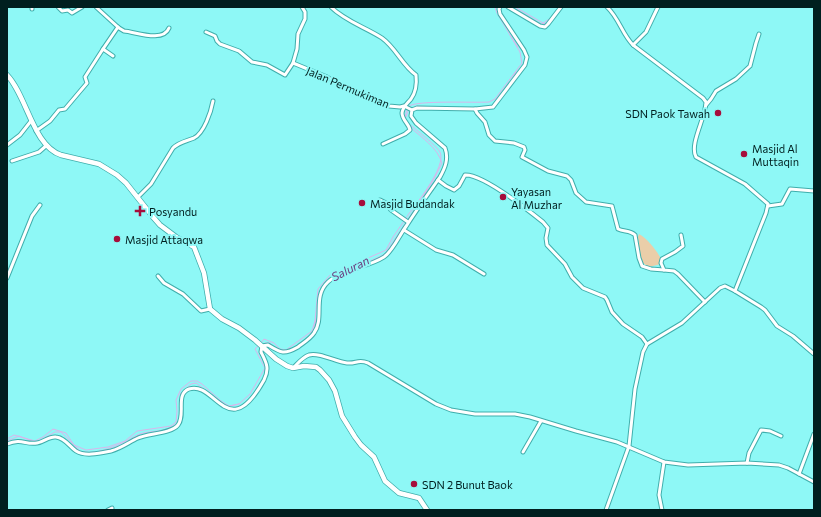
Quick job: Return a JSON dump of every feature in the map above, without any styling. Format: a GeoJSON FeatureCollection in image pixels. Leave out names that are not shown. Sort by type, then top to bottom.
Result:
{"type":"FeatureCollection","features":[{"type":"Feature","properties":{"kind":"street"},"geometry":{"type":"LineString","coordinates":[[58,7],[62,11],[68,10],[72,13],[82,7]]}},
{"type":"Feature","properties":{"kind":"street"},"geometry":{"type":"LineString","coordinates":[[96,7],[124,31],[158,36],[167,32],[169,28]]}},
{"type":"Feature","properties":{"kind":"street","name":"Jalan Permukiman"},"geometry":{"type":"LineString","coordinates":[[206,32],[215,36],[216,41],[220,44],[239,51],[252,62],[267,65],[285,75],[293,63],[297,49],[298,34],[305,12],[302,7]]}},
{"type":"Feature","properties":{"kind":"street","name":"Jalan Permukiman"},"geometry":{"type":"LineString","coordinates":[[331,7],[348,19],[384,40],[395,51],[401,61],[416,75],[416,89],[411,99],[405,106],[402,116],[410,130],[405,134],[383,144]]}},
{"type":"Feature","properties":{"kind":"street"},"geometry":{"type":"LineString","coordinates":[[262,346],[268,345],[276,350],[286,353],[310,338],[315,332],[319,321],[319,299],[327,282],[339,275],[370,264],[385,256],[438,180],[446,166],[446,148],[416,123],[411,116],[411,110],[421,108],[475,109],[493,107],[525,65],[527,57],[524,50],[504,19],[499,9],[500,7]]}},
{"type":"Feature","properties":{"kind":"street"},"geometry":{"type":"LineString","coordinates":[[508,7],[540,26],[545,27],[561,7]]}},
{"type":"Feature","properties":{"kind":"street"},"geometry":{"type":"LineString","coordinates":[[607,7],[616,17],[632,45],[703,98],[706,105],[705,113],[695,144],[694,154],[698,159],[745,184],[768,206]]}},
{"type":"Feature","properties":{"kind":"street"},"geometry":{"type":"LineString","coordinates":[[632,45],[646,32],[658,7]]}},
{"type":"Feature","properties":{"kind":"street"},"geometry":{"type":"LineString","coordinates":[[36,131],[50,121],[59,110],[65,109],[87,83],[85,77],[118,27]]}},
{"type":"Feature","properties":{"kind":"street"},"geometry":{"type":"LineString","coordinates":[[706,105],[716,90],[736,79],[750,66],[759,34]]}},
{"type":"Feature","properties":{"kind":"street"},"geometry":{"type":"LineString","coordinates":[[104,49],[113,56]]}},
{"type":"Feature","properties":{"kind":"street","name":"Jalan Permukiman"},"geometry":{"type":"LineString","coordinates":[[293,63],[327,77],[343,87],[374,98],[389,106],[405,106],[411,110]]}},
{"type":"Feature","properties":{"kind":"street"},"geometry":{"type":"LineString","coordinates":[[7,75],[19,92],[36,131],[47,145],[58,154],[99,164],[110,170],[126,183],[160,225],[176,237],[194,247],[204,273],[210,309],[222,319],[239,328],[281,362],[293,368],[304,366],[316,367],[320,370],[329,380],[335,392],[338,405],[345,421],[358,441],[374,457],[385,481],[399,493],[419,498],[427,510]]}},
{"type":"Feature","properties":{"kind":"street"},"geometry":{"type":"LineString","coordinates":[[138,197],[151,184],[173,148],[177,144],[195,137],[200,133],[211,110],[213,101]]}},
{"type":"Feature","properties":{"kind":"street"},"geometry":{"type":"LineString","coordinates":[[475,109],[476,113],[485,122],[489,135],[495,141],[514,143],[524,147],[525,150],[522,157],[548,171],[567,176],[571,180],[576,194],[586,202],[612,206],[618,229],[628,231],[635,235],[642,266],[651,270],[676,272],[705,302]]}},
{"type":"Feature","properties":{"kind":"street"},"geometry":{"type":"LineString","coordinates":[[7,145],[20,135],[31,121]]}},
{"type":"Feature","properties":{"kind":"street"},"geometry":{"type":"LineString","coordinates":[[12,161],[39,152],[47,145]]}},
{"type":"Feature","properties":{"kind":"street"},"geometry":{"type":"LineString","coordinates":[[438,180],[454,190],[459,186],[466,175],[473,176],[494,187],[544,222],[548,228],[546,238],[547,245],[565,264],[572,277],[583,288],[605,297],[612,312],[623,324],[642,337],[648,344]]}},
{"type":"Feature","properties":{"kind":"street"},"geometry":{"type":"LineString","coordinates":[[768,206],[782,204],[790,189],[814,191]]}},
{"type":"Feature","properties":{"kind":"street"},"geometry":{"type":"LineString","coordinates":[[380,200],[386,203],[391,210],[408,221]]}},
{"type":"Feature","properties":{"kind":"street"},"geometry":{"type":"LineString","coordinates":[[7,278],[32,216],[40,205]]}},
{"type":"Feature","properties":{"kind":"street"},"geometry":{"type":"LineString","coordinates":[[736,291],[768,206]]}},
{"type":"Feature","properties":{"kind":"street"},"geometry":{"type":"LineString","coordinates":[[404,230],[436,250],[452,255],[484,274]]}},
{"type":"Feature","properties":{"kind":"street"},"geometry":{"type":"LineString","coordinates":[[664,270],[661,263],[662,260],[683,246],[680,235]]}},
{"type":"Feature","properties":{"kind":"street"},"geometry":{"type":"LineString","coordinates":[[158,276],[164,283],[183,294],[200,310],[203,311],[210,309]]}},
{"type":"Feature","properties":{"kind":"street"},"geometry":{"type":"LineString","coordinates":[[606,510],[629,446],[635,390],[643,352],[648,344],[682,323],[723,286],[736,291],[762,307],[777,326],[814,354]]}},
{"type":"Feature","properties":{"kind":"street"},"geometry":{"type":"LineString","coordinates":[[7,444],[21,441],[35,444],[43,442],[50,437],[56,436],[66,441],[80,453],[92,454],[118,449],[138,438],[162,433],[178,425],[180,421],[183,395],[190,389],[202,391],[225,407],[239,408],[244,406],[250,400],[267,372],[268,366],[261,352],[262,346]]}},
{"type":"Feature","properties":{"kind":"street"},"geometry":{"type":"LineString","coordinates":[[810,350],[814,348]]}},
{"type":"Feature","properties":{"kind":"street"},"geometry":{"type":"LineString","coordinates":[[293,368],[304,358],[315,354],[345,363],[362,360],[444,408],[475,414],[515,414],[576,432],[618,442],[664,462],[688,465],[747,463],[779,465],[814,482]]}},
{"type":"Feature","properties":{"kind":"street"},"geometry":{"type":"LineString","coordinates":[[523,452],[541,421]]}},
{"type":"Feature","properties":{"kind":"street"},"geometry":{"type":"LineString","coordinates":[[747,463],[749,453],[761,430],[770,431],[780,436]]}},
{"type":"Feature","properties":{"kind":"street"},"geometry":{"type":"LineString","coordinates":[[799,474],[814,434]]}},
{"type":"Feature","properties":{"kind":"street"},"geometry":{"type":"LineString","coordinates":[[662,510],[659,495],[664,462]]}},
{"type":"Feature","properties":{"kind":"street"},"geometry":{"type":"LineString","coordinates":[[108,510],[112,508]]}},
{"type":"Feature","properties":{"kind":"shaded area"},"geometry":{"type":"Polygon","coordinates":[[[639,234],[649,242],[655,250],[662,261],[661,264],[649,267],[641,262],[638,237],[639,234]]]}},
{"type":"Feature","properties":{"kind":"waterway","name":"Saluran"},"geometry":{"type":"LineString","coordinates":[[409,106],[434,102],[489,102],[495,99],[522,63],[520,52],[495,7]]}},
{"type":"Feature","properties":{"kind":"waterway","name":"Saluran"},"geometry":{"type":"LineString","coordinates":[[512,7],[541,24],[548,23]]}},
{"type":"Feature","properties":{"kind":"waterway","name":"Saluran"},"geometry":{"type":"LineString","coordinates":[[515,7],[543,23],[551,18]]}},
{"type":"Feature","properties":{"kind":"waterway","name":"Saluran"},"geometry":{"type":"LineString","coordinates":[[510,35],[518,47]]}},
{"type":"Feature","properties":{"kind":"waterway","name":"Saluran"},"geometry":{"type":"LineString","coordinates":[[511,81],[516,72]]}},
{"type":"Feature","properties":{"kind":"waterway","name":"Saluran"},"geometry":{"type":"LineString","coordinates":[[412,108],[417,106],[436,107]]}},
{"type":"Feature","properties":{"kind":"waterway","name":"Saluran"},"geometry":{"type":"LineString","coordinates":[[405,117],[407,109]]}},
{"type":"Feature","properties":{"kind":"waterway","name":"Saluran"},"geometry":{"type":"LineString","coordinates":[[405,119],[409,109]]}},
{"type":"Feature","properties":{"kind":"waterway","name":"Saluran"},"geometry":{"type":"LineString","coordinates":[[405,219],[429,186],[435,176],[441,159],[438,149],[408,123]]}},
{"type":"Feature","properties":{"kind":"waterway","name":"Saluran"},"geometry":{"type":"LineString","coordinates":[[364,264],[385,254],[433,181],[442,163],[433,147],[410,127]]}},
{"type":"Feature","properties":{"kind":"waterway","name":"Saluran"},"geometry":{"type":"LineString","coordinates":[[260,344],[264,339],[274,343],[280,349],[286,350],[312,331],[315,321],[318,289],[330,275],[386,250],[404,221]]}},
{"type":"Feature","properties":{"kind":"waterway","name":"Saluran"},"geometry":{"type":"LineString","coordinates":[[314,330],[316,319]]}},
{"type":"Feature","properties":{"kind":"waterway","name":"Saluran"},"geometry":{"type":"LineString","coordinates":[[294,348],[306,339]]}},
{"type":"Feature","properties":{"kind":"waterway","name":"Saluran"},"geometry":{"type":"LineString","coordinates":[[263,344],[270,343],[275,348]]}},
{"type":"Feature","properties":{"kind":"waterway","name":"Saluran"},"geometry":{"type":"LineString","coordinates":[[7,439],[14,435],[35,441],[53,429],[66,433],[74,445],[86,450],[108,447],[125,441],[137,431],[171,426],[176,422],[176,400],[181,389],[191,381],[197,381],[202,384],[229,406],[239,404],[250,394],[265,368],[255,349],[258,346]]}},
{"type":"Feature","properties":{"kind":"waterway","name":"Saluran"},"geometry":{"type":"LineString","coordinates":[[180,394],[191,384],[196,383],[211,394]]}},
{"type":"Feature","properties":{"kind":"waterway","name":"Saluran"},"geometry":{"type":"LineString","coordinates":[[230,406],[239,404]]}},
{"type":"Feature","properties":{"kind":"waterway","name":"Saluran"},"geometry":{"type":"LineString","coordinates":[[83,452],[93,452],[114,447],[140,434],[168,429],[176,424]]}},
{"type":"Feature","properties":{"kind":"waterway","name":"Saluran"},"geometry":{"type":"LineString","coordinates":[[39,441],[55,432],[61,432],[80,451]]}},
{"type":"Feature","properties":{"kind":"waterway","name":"Saluran"},"geometry":{"type":"LineString","coordinates":[[7,441],[19,436],[34,442]]}},
{"type":"Feature","properties":{"kind":"place","name":"SDN Paok Tawah"},"geometry":{"type":"Point","coordinates":[718,113]}},
{"type":"Feature","properties":{"kind":"place","name":"Masjid Al Muttaqin"},"geometry":{"type":"Point","coordinates":[744,154]}},
{"type":"Feature","properties":{"kind":"place","name":"Yayasan Al Muzhar"},"geometry":{"type":"Point","coordinates":[503,197]}},
{"type":"Feature","properties":{"kind":"place","name":"Masjid Budandak"},"geometry":{"type":"Point","coordinates":[362,203]}},
{"type":"Feature","properties":{"kind":"place","name":"Posyandu"},"geometry":{"type":"Point","coordinates":[140,211]}},
{"type":"Feature","properties":{"kind":"place","name":"Masjid Attaqwa"},"geometry":{"type":"Point","coordinates":[117,239]}},
{"type":"Feature","properties":{"kind":"place","name":"SDN 2 Bunut Baok"},"geometry":{"type":"Point","coordinates":[414,484]}}]}
